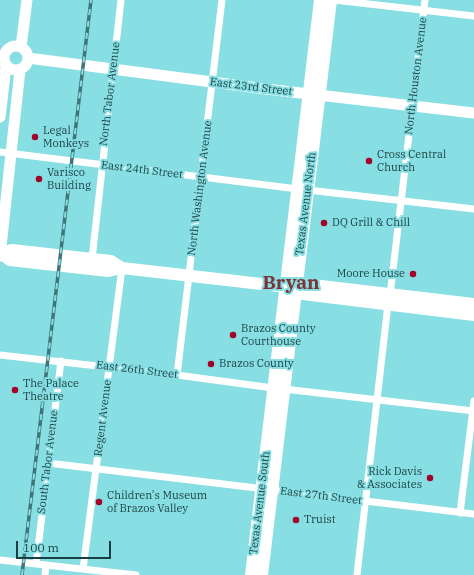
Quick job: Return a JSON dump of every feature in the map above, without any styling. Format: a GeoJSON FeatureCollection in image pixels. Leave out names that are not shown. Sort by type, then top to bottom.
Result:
{"type":"FeatureCollection","features":[{"type":"Feature","properties":{"kind":"main road","name":"Texas Avenue North"},"geometry":{"type":"LineString","coordinates":[[274,432],[314,95],[320,0]]}},
{"type":"Feature","properties":{"kind":"main road","name":"Texas Avenue North"},"geometry":{"type":"LineString","coordinates":[[314,95],[331,0]]}},
{"type":"Feature","properties":{"kind":"main road"},"geometry":{"type":"LineString","coordinates":[[0,254],[12,250],[111,261],[122,268]]}},
{"type":"Feature","properties":{"kind":"main road"},"geometry":{"type":"LineString","coordinates":[[0,254],[10,260],[108,271],[122,268],[291,287],[303,294],[474,304]]}},
{"type":"Feature","properties":{"kind":"main road"},"geometry":{"type":"LineString","coordinates":[[389,300],[474,315]]}},
{"type":"Feature","properties":{"kind":"main road","name":"Texas Avenue South"},"geometry":{"type":"LineString","coordinates":[[251,575],[267,489],[274,432]]}},
{"type":"Feature","properties":{"kind":"main road","name":"Texas Avenue South"},"geometry":{"type":"LineString","coordinates":[[262,575],[267,489]]}},
{"type":"Feature","properties":{"kind":"street"},"geometry":{"type":"LineString","coordinates":[[18,47],[20,0]]}},
{"type":"Feature","properties":{"kind":"street"},"geometry":{"type":"LineString","coordinates":[[18,47],[27,0]]}},
{"type":"Feature","properties":{"kind":"street","name":"North Tabor Avenue"},"geometry":{"type":"LineString","coordinates":[[92,259],[121,0]]}},
{"type":"Feature","properties":{"kind":"street","name":"North Washington Avenue"},"geometry":{"type":"LineString","coordinates":[[177,375],[202,178],[222,0]]}},
{"type":"Feature","properties":{"kind":"street"},"geometry":{"type":"LineString","coordinates":[[334,0],[474,16]]}},
{"type":"Feature","properties":{"kind":"street","name":"North Houston Avenue"},"geometry":{"type":"LineString","coordinates":[[357,575],[376,400],[425,0]]}},
{"type":"Feature","properties":{"kind":"street"},"geometry":{"type":"LineString","coordinates":[[0,117],[3,60],[7,50],[18,47],[27,52],[28,58],[26,66],[20,70],[13,70],[3,60]]}},
{"type":"Feature","properties":{"kind":"street","name":"East 23rd Street"},"geometry":{"type":"LineString","coordinates":[[28,58],[314,95],[474,113]]}},
{"type":"Feature","properties":{"kind":"street"},"geometry":{"type":"LineString","coordinates":[[0,254],[6,153],[20,70]]}},
{"type":"Feature","properties":{"kind":"street","name":"East 24th Street"},"geometry":{"type":"LineString","coordinates":[[6,153],[474,210]]}},
{"type":"Feature","properties":{"kind":"street","name":"Regent Avenue"},"geometry":{"type":"LineString","coordinates":[[83,569],[122,268]]}},
{"type":"Feature","properties":{"kind":"street","name":"East 26th Street"},"geometry":{"type":"LineString","coordinates":[[0,355],[473,411]]}},
{"type":"Feature","properties":{"kind":"street","name":"South Tabor Avenue"},"geometry":{"type":"LineString","coordinates":[[36,564],[60,361]]}},
{"type":"Feature","properties":{"kind":"street"},"geometry":{"type":"LineString","coordinates":[[460,513],[474,401]]}},
{"type":"Feature","properties":{"kind":"street","name":"East 27th Street"},"geometry":{"type":"LineString","coordinates":[[48,463],[474,514]]}},
{"type":"Feature","properties":{"kind":"street"},"geometry":{"type":"LineString","coordinates":[[0,560],[136,575]]}},
{"type":"Feature","properties":{"kind":"street"},"geometry":{"type":"LineString","coordinates":[[44,575],[46,565]]}},
{"type":"Feature","properties":{"kind":"railway"},"geometry":{"type":"LineString","coordinates":[[22,575],[91,0]]}},
{"type":"Feature","properties":{"kind":"place","name":"Legal Monkeys"},"geometry":{"type":"Point","coordinates":[35,137]}},
{"type":"Feature","properties":{"kind":"place","name":"Cross Central Church"},"geometry":{"type":"Point","coordinates":[369,161]}},
{"type":"Feature","properties":{"kind":"place","name":"Varisco Building"},"geometry":{"type":"Point","coordinates":[39,179]}},
{"type":"Feature","properties":{"kind":"place","name":"DQ Grill & Chill"},"geometry":{"type":"Point","coordinates":[324,223]}},
{"type":"Feature","properties":{"kind":"place","name":"Moore House"},"geometry":{"type":"Point","coordinates":[413,274]}},
{"type":"Feature","properties":{"kind":"place","name":"Brazos County Courthouse"},"geometry":{"type":"Point","coordinates":[233,335]}},
{"type":"Feature","properties":{"kind":"place","name":"Brazos County"},"geometry":{"type":"Point","coordinates":[211,364]}},
{"type":"Feature","properties":{"kind":"place","name":"The Palace Theatre"},"geometry":{"type":"Point","coordinates":[15,390]}},
{"type":"Feature","properties":{"kind":"place","name":"Rick Davis & Associates"},"geometry":{"type":"Point","coordinates":[430,478]}},
{"type":"Feature","properties":{"kind":"place","name":"Children's Museum of Brazos Valley"},"geometry":{"type":"Point","coordinates":[99,502]}},
{"type":"Feature","properties":{"kind":"place","name":"Truist"},"geometry":{"type":"Point","coordinates":[296,520]}},
{"type":"Feature","properties":{"kind":"district","name":"Bryan"},"geometry":{"type":"Point","coordinates":[291,284]}}]}
